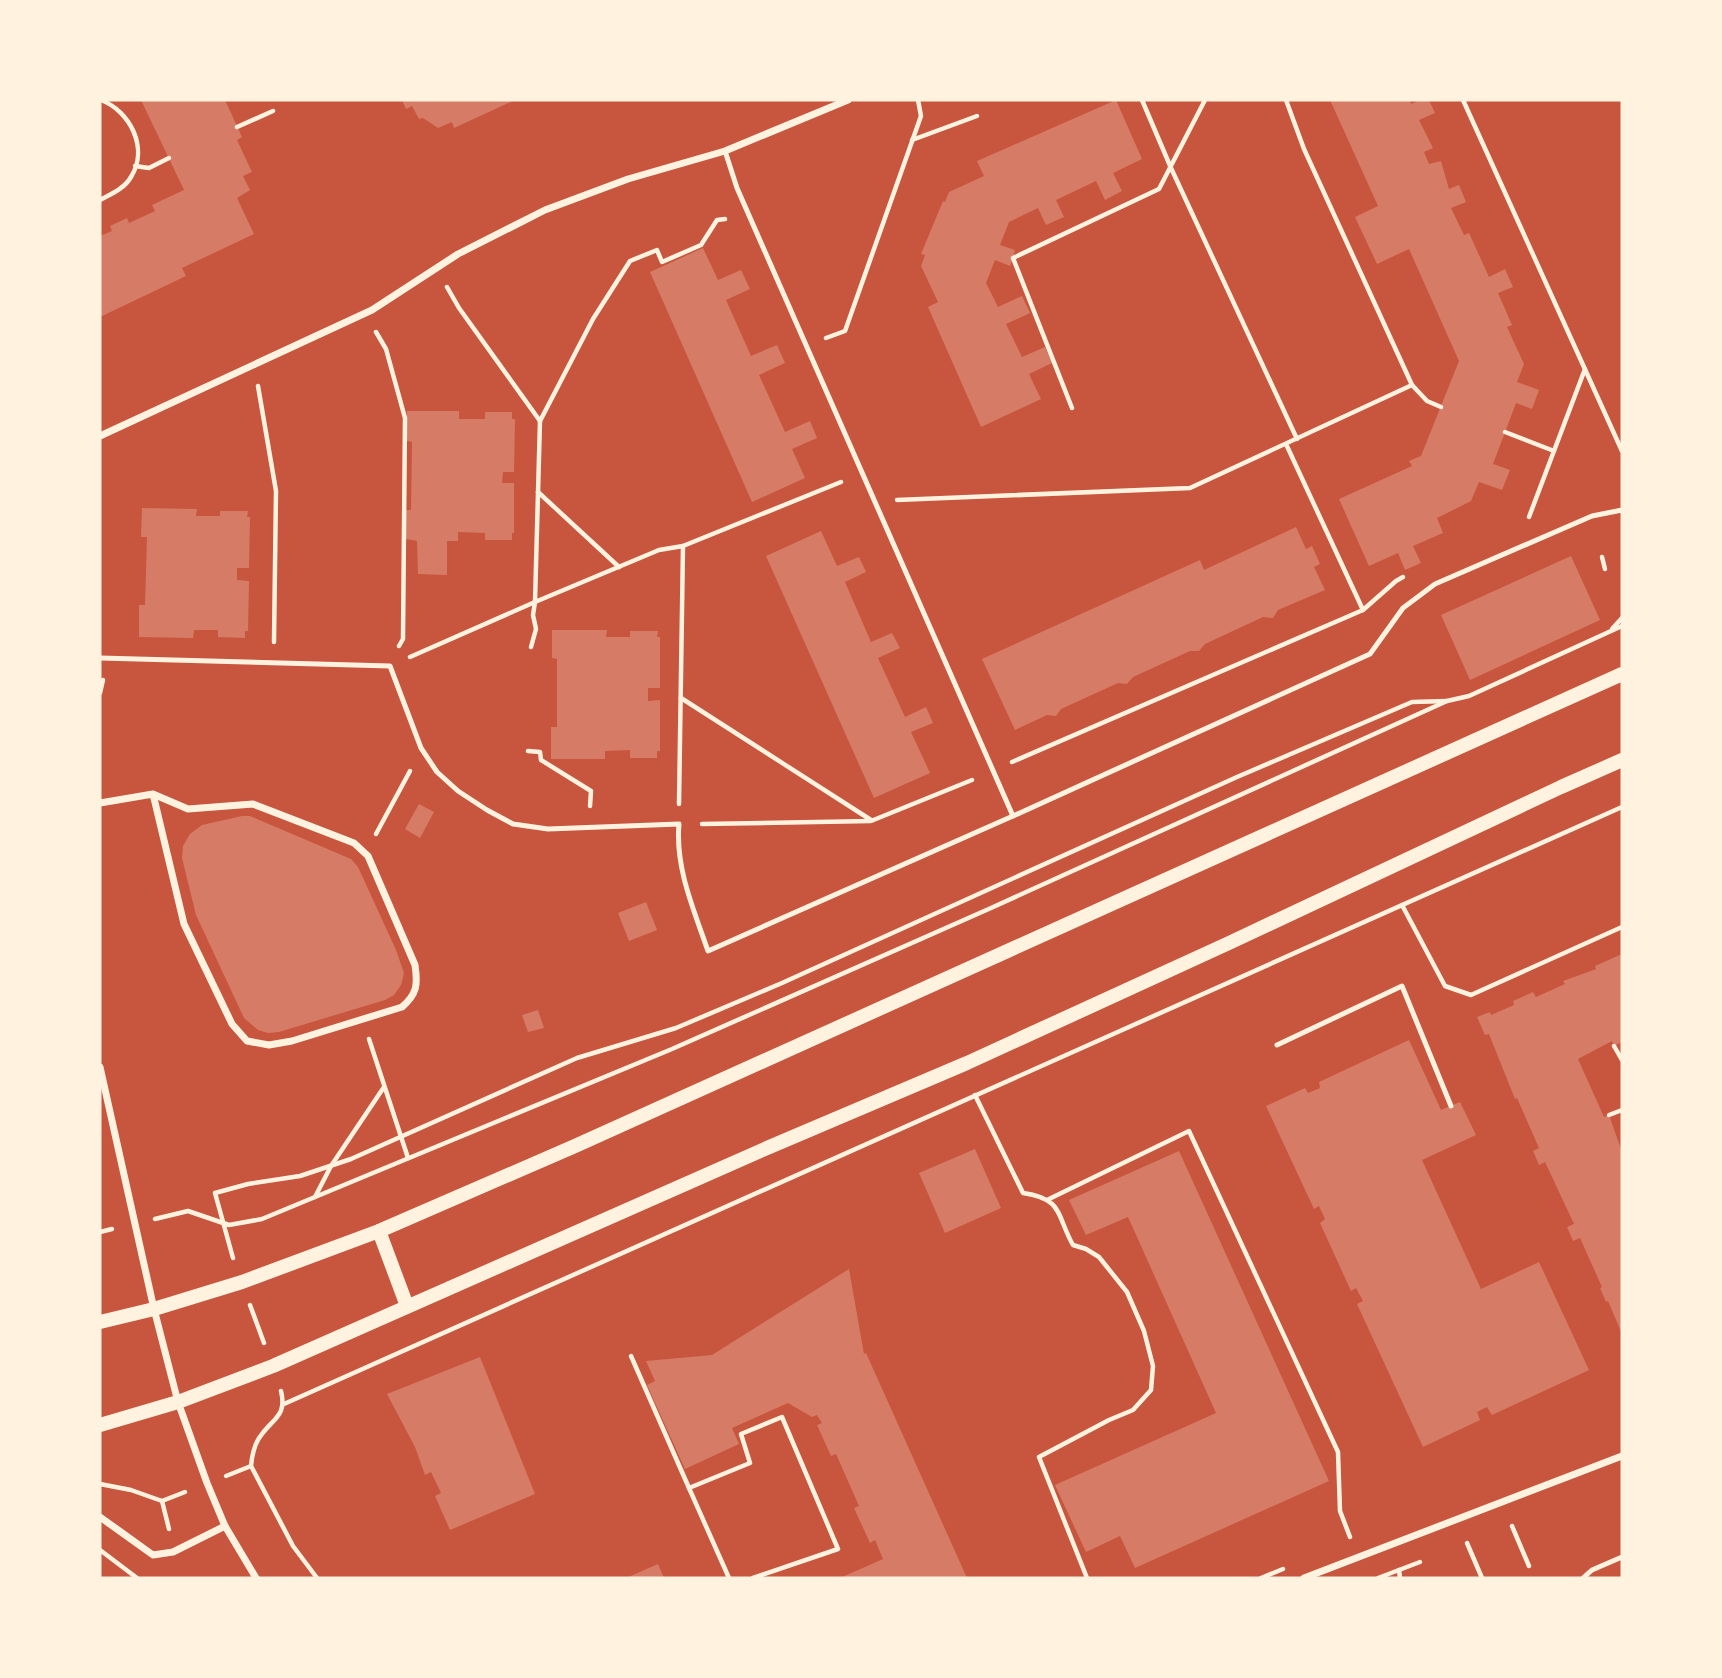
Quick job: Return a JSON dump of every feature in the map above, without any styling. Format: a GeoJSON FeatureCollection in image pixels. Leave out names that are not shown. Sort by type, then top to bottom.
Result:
{"type":"FeatureCollection","features":[{"type":"Feature","properties":{"kind":"main road"},"geometry":{"type":"LineString","coordinates":[[100,1322],[154,1309],[242,1282],[379,1231],[1622,674]]}},
{"type":"Feature","properties":{"kind":"main road"},"geometry":{"type":"LineString","coordinates":[[100,1425],[178,1402],[273,1366],[767,1148],[967,1063],[1622,760]]}},
{"type":"Feature","properties":{"kind":"main road"},"geometry":{"type":"LineString","coordinates":[[379,1231],[407,1306]]}},
{"type":"Feature","properties":{"kind":"street"},"geometry":{"type":"LineString","coordinates":[[100,436],[372,310],[458,254],[545,210],[628,179],[725,152],[848,100]]}},
{"type":"Feature","properties":{"kind":"street"},"geometry":{"type":"LineString","coordinates":[[100,803],[153,794],[188,809],[253,804],[354,844],[365,853],[415,965],[418,983],[414,997],[402,1007],[280,1043],[269,1045],[247,1041],[232,1024],[184,924],[153,794]]}},
{"type":"Feature","properties":{"kind":"street"},"geometry":{"type":"LineString","coordinates":[[100,1067],[154,1309],[178,1402],[225,1526],[256,1578]]}},
{"type":"Feature","properties":{"kind":"street"},"geometry":{"type":"LineString","coordinates":[[1304,1578],[1622,1456]]}},
{"type":"Feature","properties":{"kind":"street"},"geometry":{"type":"LineString","coordinates":[[100,1517],[153,1555],[173,1552],[225,1526]]}},
{"type":"Feature","properties":{"kind":"lane"},"geometry":{"type":"LineString","coordinates":[[725,152],[737,188],[1013,817]]}},
{"type":"Feature","properties":{"kind":"lane"},"geometry":{"type":"LineString","coordinates":[[100,657],[390,666],[421,748],[437,772],[458,791],[513,824],[548,829],[678,824],[677,844],[685,884],[708,951],[1013,817],[1370,654],[1403,608],[1435,584],[1592,516],[1622,510]]}},
{"type":"Feature","properties":{"kind":"lane"},"geometry":{"type":"LineString","coordinates":[[1277,1045],[1402,986],[1451,1106]]}},
{"type":"Feature","properties":{"kind":"lane"},"geometry":{"type":"LineString","coordinates":[[1584,1578],[1592,1570],[1622,1557]]}},
{"type":"Feature","properties":{"kind":"lane"},"geometry":{"type":"LineString","coordinates":[[1326,1570],[1329,1578]]}},
{"type":"Feature","properties":{"kind":"path"},"geometry":{"type":"LineString","coordinates":[[100,100],[121,111],[130,122],[136,137],[137,152],[132,176],[119,190],[100,200]]}},
{"type":"Feature","properties":{"kind":"path"},"geometry":{"type":"LineString","coordinates":[[807,346],[845,331],[921,116],[918,100]]}},
{"type":"Feature","properties":{"kind":"path"},"geometry":{"type":"LineString","coordinates":[[1142,100],[1297,439]]}},
{"type":"Feature","properties":{"kind":"path"},"geometry":{"type":"LineString","coordinates":[[1072,408],[1013,258],[1159,189],[1205,100]]}},
{"type":"Feature","properties":{"kind":"path"},"geometry":{"type":"LineString","coordinates":[[1286,100],[1304,149],[1412,385],[1427,401],[1441,407]]}},
{"type":"Feature","properties":{"kind":"path"},"geometry":{"type":"LineString","coordinates":[[1463,100],[1622,451]]}},
{"type":"Feature","properties":{"kind":"path"},"geometry":{"type":"LineString","coordinates":[[237,127],[273,111]]}},
{"type":"Feature","properties":{"kind":"path"},"geometry":{"type":"LineString","coordinates":[[912,141],[977,116]]}},
{"type":"Feature","properties":{"kind":"path"},"geometry":{"type":"LineString","coordinates":[[135,166],[149,168],[169,159]]}},
{"type":"Feature","properties":{"kind":"path"},"geometry":{"type":"LineString","coordinates":[[531,648],[536,629],[534,615],[540,422],[593,319],[630,261],[657,250],[662,262],[701,245],[717,220],[732,219]]}},
{"type":"Feature","properties":{"kind":"path"},"geometry":{"type":"LineString","coordinates":[[436,268],[459,309],[540,422]]}},
{"type":"Feature","properties":{"kind":"path"},"geometry":{"type":"LineString","coordinates":[[372,310],[374,328],[386,349],[405,418],[403,639],[390,666]]}},
{"type":"Feature","properties":{"kind":"path"},"geometry":{"type":"LineString","coordinates":[[253,365],[276,491],[273,662]]}},
{"type":"Feature","properties":{"kind":"path"},"geometry":{"type":"LineString","coordinates":[[1529,517],[1585,368]]}},
{"type":"Feature","properties":{"kind":"path"},"geometry":{"type":"LineString","coordinates":[[874,501],[1190,488],[1412,385]]}},
{"type":"Feature","properties":{"kind":"path"},"geometry":{"type":"LineString","coordinates":[[1505,432],[1554,451]]}},
{"type":"Feature","properties":{"kind":"path"},"geometry":{"type":"LineString","coordinates":[[683,546],[678,824],[871,821],[1363,610],[1286,444]]}},
{"type":"Feature","properties":{"kind":"path"},"geometry":{"type":"LineString","coordinates":[[390,666],[659,550],[683,546],[849,479]]}},
{"type":"Feature","properties":{"kind":"path"},"geometry":{"type":"LineString","coordinates":[[538,492],[619,567]]}},
{"type":"Feature","properties":{"kind":"path"},"geometry":{"type":"LineString","coordinates":[[1602,557],[1605,569]]}},
{"type":"Feature","properties":{"kind":"path"},"geometry":{"type":"LineString","coordinates":[[1609,632],[1622,618]]}},
{"type":"Feature","properties":{"kind":"path"},"geometry":{"type":"LineString","coordinates":[[284,1404],[222,1224],[215,1193],[248,1184],[300,1176],[331,1166],[402,1138],[577,1058],[676,1028],[782,983],[1237,777],[1412,702],[1447,701],[1469,696],[1622,626]]}},
{"type":"Feature","properties":{"kind":"path"},"geometry":{"type":"LineString","coordinates":[[680,698],[871,821]]}},
{"type":"Feature","properties":{"kind":"path"},"geometry":{"type":"LineString","coordinates":[[100,1231],[188,1211],[229,1225],[262,1219],[723,1027],[1447,701]]}},
{"type":"Feature","properties":{"kind":"path"},"geometry":{"type":"LineString","coordinates":[[365,853],[421,748]]}},
{"type":"Feature","properties":{"kind":"path"},"geometry":{"type":"LineString","coordinates":[[528,751],[540,752],[541,760],[590,791],[589,828]]}},
{"type":"Feature","properties":{"kind":"path"},"geometry":{"type":"LineString","coordinates":[[317,1578],[293,1546],[251,1466],[262,1433],[274,1424],[284,1404],[1622,807]]}},
{"type":"Feature","properties":{"kind":"path"},"geometry":{"type":"LineString","coordinates":[[1402,905],[1445,986],[1471,995],[1622,927]]}},
{"type":"Feature","properties":{"kind":"path"},"geometry":{"type":"LineString","coordinates":[[363,1020],[408,1158]]}},
{"type":"Feature","properties":{"kind":"path"},"geometry":{"type":"LineString","coordinates":[[1614,1046],[1622,1060]]}},
{"type":"Feature","properties":{"kind":"path"},"geometry":{"type":"LineString","coordinates":[[315,1197],[331,1166],[385,1087]]}},
{"type":"Feature","properties":{"kind":"path"},"geometry":{"type":"LineString","coordinates":[[975,1095],[1023,1193],[1049,1199],[1189,1131],[1338,1452],[1340,1511],[1352,1541]]}},
{"type":"Feature","properties":{"kind":"path"},"geometry":{"type":"LineString","coordinates":[[1609,1115],[1622,1110]]}},
{"type":"Feature","properties":{"kind":"path"},"geometry":{"type":"LineString","coordinates":[[1049,1199],[1058,1211],[1073,1245],[1099,1257],[1127,1292],[1144,1331],[1153,1366],[1151,1390],[1133,1410],[1039,1457],[1087,1578]]}},
{"type":"Feature","properties":{"kind":"path"},"geometry":{"type":"LineString","coordinates":[[631,1356],[729,1578]]}},
{"type":"Feature","properties":{"kind":"path"},"geometry":{"type":"LineString","coordinates":[[689,1488],[750,1463],[741,1434],[782,1418],[838,1549],[753,1578]]}},
{"type":"Feature","properties":{"kind":"path"},"geometry":{"type":"LineString","coordinates":[[100,1483],[162,1501]]}},
{"type":"Feature","properties":{"kind":"path"},"geometry":{"type":"LineString","coordinates":[[1512,1526],[1529,1566]]}},
{"type":"Feature","properties":{"kind":"path"},"geometry":{"type":"LineString","coordinates":[[1467,1543],[1482,1578]]}},
{"type":"Feature","properties":{"kind":"path"},"geometry":{"type":"LineString","coordinates":[[100,1550],[137,1578]]}},
{"type":"Feature","properties":{"kind":"path"},"geometry":{"type":"LineString","coordinates":[[1261,1578],[1295,1564]]}},
{"type":"Feature","properties":{"kind":"path"},"geometry":{"type":"LineString","coordinates":[[1399,1570],[1400,1578]]}},
{"type":"Feature","properties":{"kind":"building"},"geometry":{"type":"Polygon","coordinates":[[[141,100],[225,100],[242,137],[237,140],[252,172],[243,176],[250,190],[237,198],[254,234],[182,268],[186,276],[100,317],[100,236],[112,231],[110,226],[127,218],[129,223],[155,211],[152,205],[184,190],[141,100]]]}},
{"type":"Feature","properties":{"kind":"building"},"geometry":{"type":"Polygon","coordinates":[[[402,100],[515,100],[454,128],[452,122],[438,128],[423,118],[419,119],[412,106],[406,109],[402,100]]]}},
{"type":"Feature","properties":{"kind":"building"},"geometry":{"type":"Polygon","coordinates":[[[1116,100],[1142,159],[1113,173],[1122,191],[1105,200],[1096,181],[1056,200],[1064,217],[1046,225],[1038,208],[1009,222],[1000,245],[1015,250],[1010,266],[995,260],[986,283],[998,307],[1022,296],[1030,313],[1006,324],[1022,357],[1045,347],[1052,363],[1029,374],[1041,399],[981,427],[928,307],[938,302],[921,266],[925,255],[921,254],[949,192],[984,176],[977,161],[1116,100]]]}},
{"type":"Feature","properties":{"kind":"building"},"geometry":{"type":"Polygon","coordinates":[[[1330,100],[1410,100],[1411,104],[1429,100],[1435,113],[1419,120],[1433,148],[1424,152],[1429,164],[1441,161],[1449,189],[1459,185],[1466,202],[1451,208],[1464,235],[1469,233],[1489,277],[1505,269],[1513,287],[1498,293],[1512,325],[1507,327],[1524,364],[1517,382],[1539,390],[1532,409],[1516,403],[1493,464],[1510,470],[1502,490],[1479,482],[1471,501],[1437,518],[1443,533],[1413,546],[1421,563],[1405,570],[1398,553],[1369,566],[1339,499],[1412,466],[1409,461],[1421,456],[1459,361],[1409,249],[1377,264],[1355,217],[1378,206],[1330,100]]]}},
{"type":"Feature","properties":{"kind":"building"},"geometry":{"type":"Polygon","coordinates":[[[703,248],[718,280],[741,270],[750,289],[726,300],[751,356],[777,345],[785,363],[759,375],[785,432],[810,421],[817,438],[792,449],[805,478],[752,502],[650,272],[703,248]]]}},
{"type":"Feature","properties":{"kind":"building"},"geometry":{"type":"Polygon","coordinates":[[[407,411],[459,411],[459,419],[485,419],[485,412],[512,412],[512,419],[515,419],[514,472],[503,472],[502,483],[514,483],[512,540],[485,540],[485,533],[458,532],[458,541],[447,541],[447,575],[418,574],[417,541],[406,539],[406,510],[411,510],[412,442],[407,441],[407,411]]]}},
{"type":"Feature","properties":{"kind":"building"},"geometry":{"type":"Polygon","coordinates":[[[142,508],[197,509],[196,516],[220,516],[220,511],[248,511],[249,568],[237,568],[237,580],[249,581],[248,631],[245,631],[245,638],[218,637],[218,630],[194,630],[193,638],[139,637],[139,605],[145,605],[147,537],[141,537],[142,508]]]}},
{"type":"Feature","properties":{"kind":"building"},"geometry":{"type":"Polygon","coordinates":[[[1296,527],[1306,549],[1312,546],[1320,564],[1314,567],[1325,590],[1278,610],[1273,618],[1263,617],[1205,644],[1199,651],[1190,651],[1133,677],[1127,684],[1118,683],[1061,709],[1056,716],[1047,715],[1015,730],[982,659],[1200,560],[1204,570],[1296,527]]]}},
{"type":"Feature","properties":{"kind":"building"},"geometry":{"type":"Polygon","coordinates":[[[821,531],[837,566],[859,557],[866,572],[845,582],[871,642],[892,633],[900,648],[878,658],[905,717],[926,707],[933,723],[911,732],[930,773],[874,798],[766,556],[821,531]]]}},
{"type":"Feature","properties":{"kind":"building"},"geometry":{"type":"Polygon","coordinates":[[[1571,556],[1600,620],[1470,680],[1441,615],[1571,556]]]}},
{"type":"Feature","properties":{"kind":"building"},"geometry":{"type":"Polygon","coordinates":[[[552,630],[607,630],[606,637],[630,637],[630,631],[658,631],[660,688],[648,688],[648,701],[660,700],[660,751],[657,751],[657,758],[630,758],[630,750],[605,751],[605,759],[551,759],[551,727],[557,727],[557,659],[552,658],[552,630]]]}},
{"type":"Feature","properties":{"kind":"building"},"geometry":{"type":"Polygon","coordinates":[[[419,804],[434,812],[420,838],[405,829],[419,804]]]}},
{"type":"Feature","properties":{"kind":"building"},"geometry":{"type":"Polygon","coordinates":[[[250,816],[351,859],[358,867],[404,973],[401,985],[394,995],[279,1032],[258,1030],[244,1018],[196,915],[182,858],[183,846],[190,834],[202,825],[250,816]]]}},
{"type":"Feature","properties":{"kind":"building"},"geometry":{"type":"Polygon","coordinates":[[[646,902],[657,930],[629,941],[618,913],[646,902]]]}},
{"type":"Feature","properties":{"kind":"building"},"geometry":{"type":"Polygon","coordinates":[[[1622,954],[1622,1042],[1614,1046],[1612,1041],[1578,1059],[1604,1117],[1609,1115],[1622,1152],[1622,1334],[1580,1238],[1573,1241],[1567,1227],[1574,1224],[1545,1162],[1539,1165],[1533,1151],[1539,1148],[1517,1098],[1515,1099],[1489,1034],[1485,1035],[1477,1017],[1490,1012],[1491,1015],[1514,1005],[1513,1001],[1533,992],[1536,997],[1565,984],[1563,981],[1596,969],[1595,966],[1622,954]]]}},
{"type":"Feature","properties":{"kind":"building"},"geometry":{"type":"Polygon","coordinates":[[[538,1010],[544,1028],[528,1032],[522,1015],[538,1010]]]}},
{"type":"Feature","properties":{"kind":"building"},"geometry":{"type":"Polygon","coordinates":[[[1409,1040],[1441,1110],[1460,1102],[1476,1135],[1422,1160],[1481,1289],[1539,1262],[1589,1370],[1492,1415],[1487,1407],[1477,1412],[1480,1420],[1423,1447],[1357,1304],[1363,1301],[1356,1288],[1351,1291],[1320,1223],[1325,1219],[1319,1206],[1314,1209],[1266,1106],[1305,1088],[1308,1093],[1320,1088],[1319,1082],[1409,1040]]]}},
{"type":"Feature","properties":{"kind":"building"},"geometry":{"type":"Polygon","coordinates":[[[975,1149],[1001,1208],[945,1233],[919,1173],[975,1149]]]}},
{"type":"Feature","properties":{"kind":"building"},"geometry":{"type":"Polygon","coordinates":[[[1179,1151],[1329,1481],[1135,1568],[1120,1536],[1086,1552],[1055,1485],[1216,1413],[1128,1217],[1086,1235],[1069,1200],[1179,1151]]]}},
{"type":"Feature","properties":{"kind":"building"},"geometry":{"type":"Polygon","coordinates":[[[849,1269],[864,1354],[866,1353],[967,1578],[840,1578],[883,1559],[875,1540],[870,1543],[854,1508],[859,1506],[836,1454],[831,1456],[817,1425],[822,1423],[817,1415],[812,1417],[788,1403],[732,1428],[739,1444],[685,1469],[647,1385],[655,1381],[646,1361],[712,1355],[849,1269]]]}},
{"type":"Feature","properties":{"kind":"building"},"geometry":{"type":"Polygon","coordinates":[[[480,1357],[535,1494],[450,1530],[435,1496],[441,1493],[431,1472],[425,1475],[415,1447],[387,1394],[480,1357]]]}},
{"type":"Feature","properties":{"kind":"building"},"geometry":{"type":"Polygon","coordinates":[[[658,1564],[664,1578],[626,1578],[658,1564]]]}}]}
